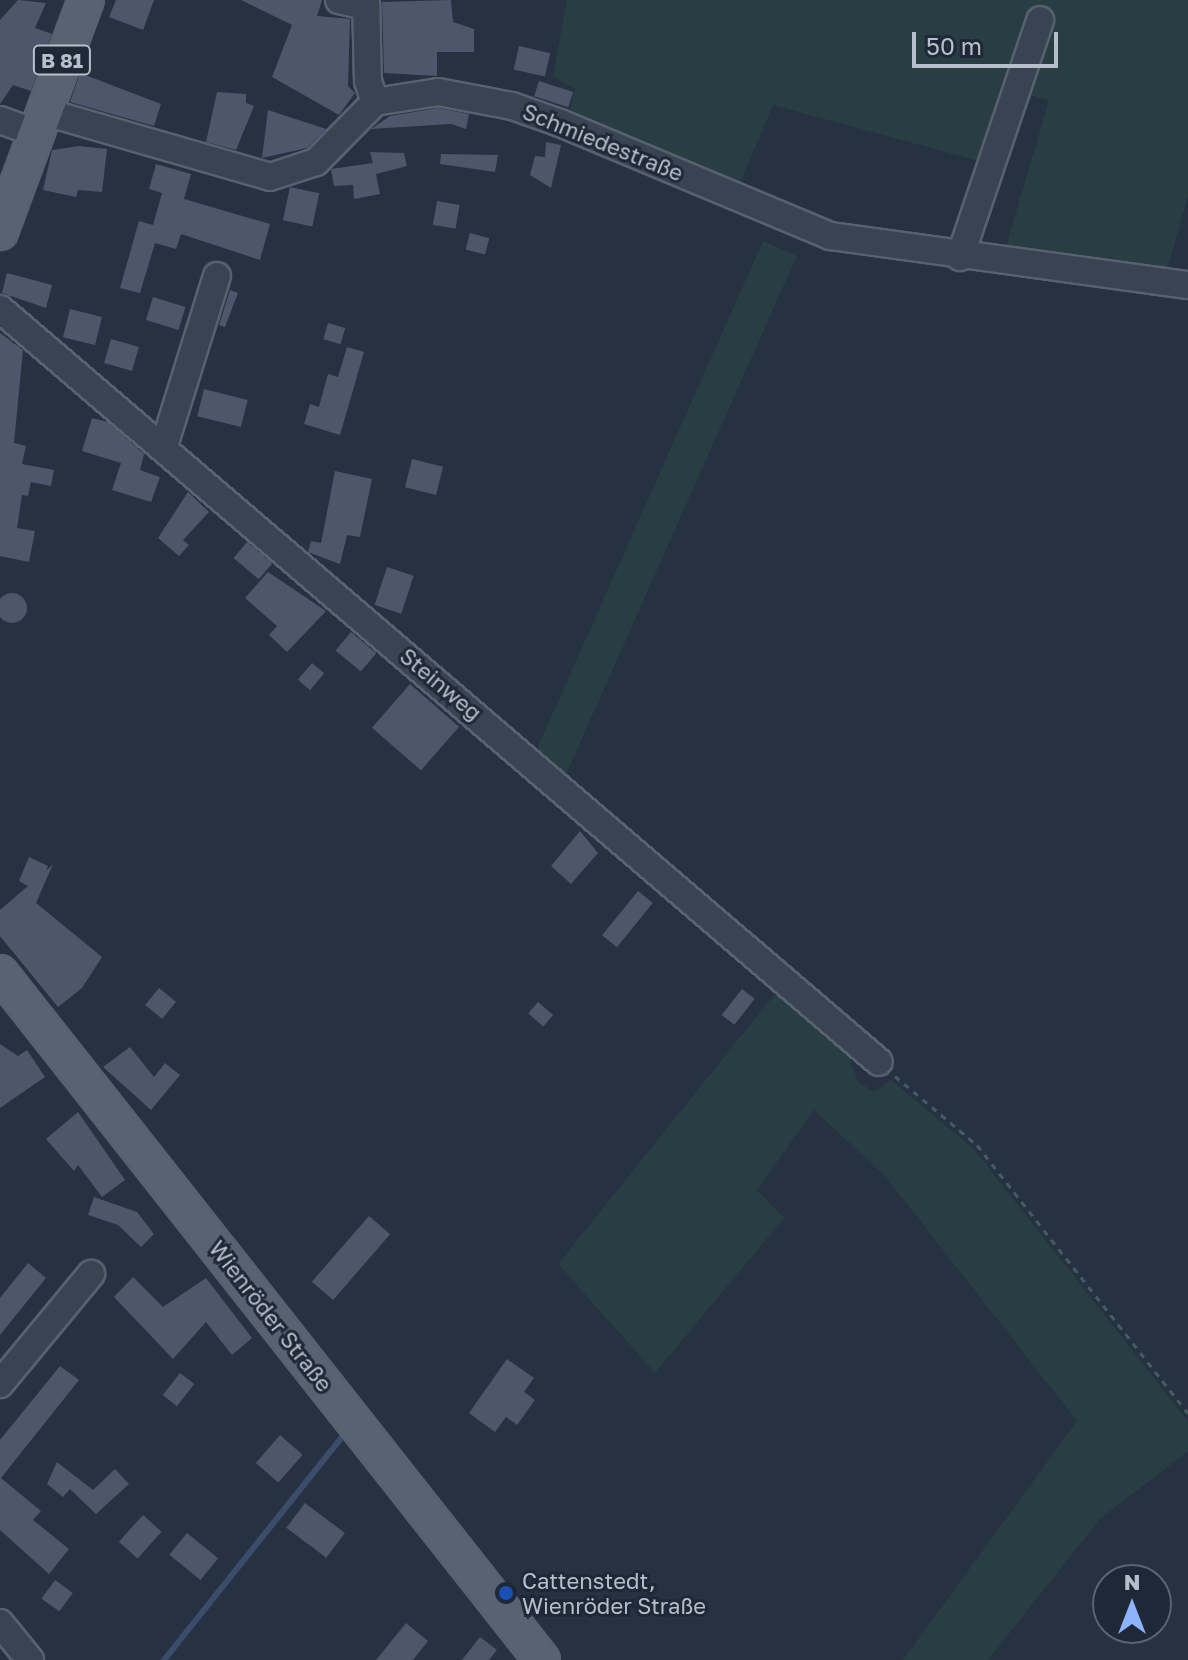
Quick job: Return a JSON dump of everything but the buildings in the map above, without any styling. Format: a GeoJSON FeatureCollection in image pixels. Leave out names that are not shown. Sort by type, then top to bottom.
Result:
{"type":"FeatureCollection","features":[{"type":"Feature","properties":{"kind":"main road","name":"B 81"},"geometry":{"type":"LineString","coordinates":[[0,232],[38,122],[86,0]]}},
{"type":"Feature","properties":{"kind":"main road","name":"Wienröder Straße"},"geometry":{"type":"LineString","coordinates":[[0,973],[542,1660]]}},
{"type":"Feature","properties":{"kind":"street"},"geometry":{"type":"LineString","coordinates":[[0,120],[38,122],[270,177],[316,162],[375,102],[368,81],[366,3],[339,0]]}},
{"type":"Feature","properties":{"kind":"street"},"geometry":{"type":"LineString","coordinates":[[960,257],[1040,20]]}},
{"type":"Feature","properties":{"kind":"street","name":"Schmiedestraße"},"geometry":{"type":"LineString","coordinates":[[375,102],[438,92],[512,106],[830,236],[960,257],[1188,285]]}},
{"type":"Feature","properties":{"kind":"street"},"geometry":{"type":"LineString","coordinates":[[164,446],[217,276]]}},
{"type":"Feature","properties":{"kind":"street","name":"Steinweg"},"geometry":{"type":"LineString","coordinates":[[0,309],[164,446],[879,1062]]}},
{"type":"Feature","properties":{"kind":"street"},"geometry":{"type":"LineString","coordinates":[[0,1384],[91,1274]]}},
{"type":"Feature","properties":{"kind":"street"},"geometry":{"type":"LineString","coordinates":[[0,1623],[30,1660]]}},
{"type":"Feature","properties":{"kind":"path"},"geometry":{"type":"LineString","coordinates":[[879,1062],[977,1145],[1188,1413]]}},
{"type":"Feature","properties":{"kind":"green space"},"geometry":{"type":"Polygon","coordinates":[[[567,0],[1188,0],[1188,196],[1167,271],[1006,246],[1049,100],[1014,91],[990,164],[773,105],[738,188],[568,116],[575,89],[553,77],[567,0]]]}},
{"type":"Feature","properties":{"kind":"green space"},"geometry":{"type":"Polygon","coordinates":[[[763,241],[797,256],[558,791],[525,776],[763,241]]]}},
{"type":"Feature","properties":{"kind":"green space"},"geometry":{"type":"Polygon","coordinates":[[[782,985],[841,1033],[858,1082],[874,1092],[891,1080],[973,1148],[1188,1421],[1188,1451],[1100,1519],[988,1660],[903,1660],[1077,1421],[885,1176],[814,1110],[757,1190],[784,1218],[655,1373],[558,1264],[782,985]]]}},
{"type":"Feature","properties":{"kind":"waterway"},"geometry":{"type":"LineString","coordinates":[[164,1660],[343,1436]]}},
{"type":"Feature","properties":{"kind":"place","name":"Cattenstedt, Wienröder Straße"},"geometry":{"type":"Point","coordinates":[506,1593]}}]}
